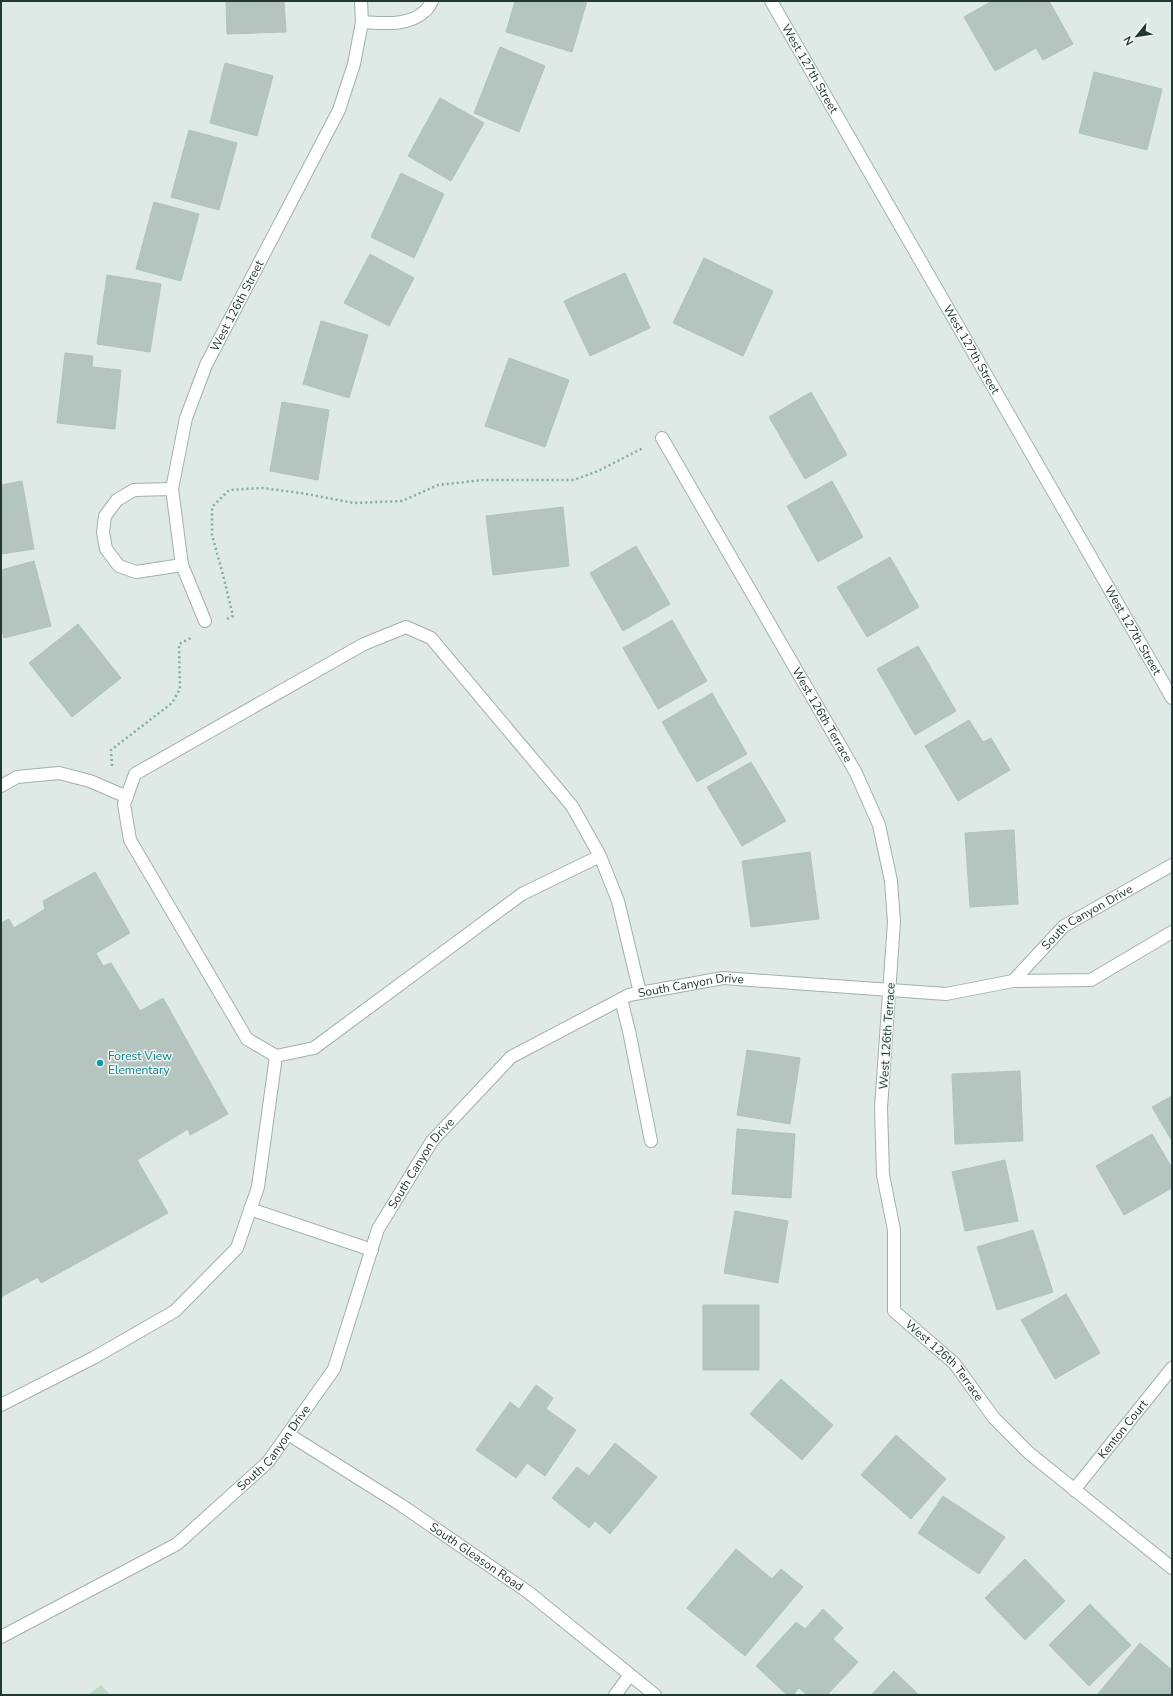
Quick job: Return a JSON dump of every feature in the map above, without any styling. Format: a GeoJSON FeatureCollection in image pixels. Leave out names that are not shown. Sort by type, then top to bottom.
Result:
{"type":"FeatureCollection","features":[{"type":"Feature","properties":{"kind":"street","name":"West 126th Street"},"geometry":{"type":"LineString","coordinates":[[205,621],[182,565],[172,489],[186,418],[206,365],[340,110],[354,64],[362,22],[360,1]]}},
{"type":"Feature","properties":{"kind":"street"},"geometry":{"type":"LineString","coordinates":[[362,22],[396,23],[410,20],[425,11],[432,1]]}},
{"type":"Feature","properties":{"kind":"street","name":"West 127th Street"},"geometry":{"type":"LineString","coordinates":[[771,1],[1172,698]]}},
{"type":"Feature","properties":{"kind":"street","name":"West 126th Terrace"},"geometry":{"type":"LineString","coordinates":[[662,438],[856,773],[880,825],[891,881],[894,922],[881,1108],[883,1175],[894,1230],[894,1311],[954,1364],[994,1418],[1029,1453],[1172,1568]]}},
{"type":"Feature","properties":{"kind":"street"},"geometry":{"type":"LineString","coordinates":[[172,489],[134,490],[117,500],[105,516],[103,532],[106,549],[119,566],[136,572],[182,565]]}},
{"type":"Feature","properties":{"kind":"street"},"geometry":{"type":"LineString","coordinates":[[600,856],[522,894],[314,1048],[276,1056],[247,1039],[130,840],[124,804],[135,774],[364,644],[406,627],[431,638],[572,806],[600,856],[618,901],[640,993]]}},
{"type":"Feature","properties":{"kind":"street"},"geometry":{"type":"LineString","coordinates":[[1,786],[17,777],[59,773],[90,781],[126,797]]}},
{"type":"Feature","properties":{"kind":"street","name":"South Canyon Drive"},"geometry":{"type":"LineString","coordinates":[[1013,981],[1064,926],[1172,865]]}},
{"type":"Feature","properties":{"kind":"street","name":"South Canyon Drive"},"geometry":{"type":"LineString","coordinates":[[1,1638],[177,1544],[268,1462],[334,1368],[378,1229],[432,1140],[511,1057],[629,995],[723,978],[946,994],[1013,981],[1091,980],[1172,932]]}},
{"type":"Feature","properties":{"kind":"street"},"geometry":{"type":"LineString","coordinates":[[621,999],[629,1031],[651,1141]]}},
{"type":"Feature","properties":{"kind":"street"},"geometry":{"type":"LineString","coordinates":[[1,1405],[95,1357],[175,1311],[237,1248],[258,1187],[276,1056]]}},
{"type":"Feature","properties":{"kind":"street"},"geometry":{"type":"LineString","coordinates":[[250,1210],[372,1250]]}},
{"type":"Feature","properties":{"kind":"street","name":"Kenton Court"},"geometry":{"type":"LineString","coordinates":[[1074,1490],[1172,1368]]}},
{"type":"Feature","properties":{"kind":"street","name":"South Gleason Road"},"geometry":{"type":"LineString","coordinates":[[288,1434],[401,1505],[528,1592],[655,1695]]}},
{"type":"Feature","properties":{"kind":"street"},"geometry":{"type":"LineString","coordinates":[[614,1695],[630,1675]]}},
{"type":"Feature","properties":{"kind":"path"},"geometry":{"type":"LineString","coordinates":[[221,622],[233,616],[212,535],[212,507],[229,490],[262,488],[301,493],[354,503],[402,501],[438,485],[498,479],[574,480],[598,470],[662,438]]}},
{"type":"Feature","properties":{"kind":"path"},"geometry":{"type":"LineString","coordinates":[[126,797],[112,767],[111,750],[172,703],[180,689],[179,644],[197,635]]}},
{"type":"Feature","properties":{"kind":"green space"},"geometry":{"type":"Polygon","coordinates":[[[101,1685],[110,1695],[88,1695],[101,1685]]]}},
{"type":"Feature","properties":{"kind":"building"},"geometry":{"type":"Polygon","coordinates":[[[226,1],[284,1],[286,32],[227,34],[226,1]]]}},
{"type":"Feature","properties":{"kind":"building"},"geometry":{"type":"Polygon","coordinates":[[[515,1],[587,1],[572,52],[506,32],[515,1]]]}},
{"type":"Feature","properties":{"kind":"building"},"geometry":{"type":"Polygon","coordinates":[[[992,1],[1049,1],[1073,44],[1043,60],[1036,48],[995,71],[964,17],[992,1]]]}},
{"type":"Feature","properties":{"kind":"building"},"geometry":{"type":"Polygon","coordinates":[[[500,47],[545,66],[519,132],[474,113],[500,47]]]}},
{"type":"Feature","properties":{"kind":"building"},"geometry":{"type":"Polygon","coordinates":[[[225,63],[273,76],[257,136],[210,123],[225,63]]]}},
{"type":"Feature","properties":{"kind":"building"},"geometry":{"type":"Polygon","coordinates":[[[1094,72],[1162,89],[1147,150],[1079,133],[1094,72]]]}},
{"type":"Feature","properties":{"kind":"building"},"geometry":{"type":"Polygon","coordinates":[[[440,98],[484,123],[451,181],[408,156],[440,98]]]}},
{"type":"Feature","properties":{"kind":"building"},"geometry":{"type":"Polygon","coordinates":[[[189,130],[237,143],[219,210],[171,197],[189,130]]]}},
{"type":"Feature","properties":{"kind":"building"},"geometry":{"type":"Polygon","coordinates":[[[401,173],[444,194],[414,258],[371,237],[401,173]]]}},
{"type":"Feature","properties":{"kind":"building"},"geometry":{"type":"Polygon","coordinates":[[[154,202],[199,214],[181,281],[136,269],[154,202]]]}},
{"type":"Feature","properties":{"kind":"building"},"geometry":{"type":"Polygon","coordinates":[[[370,254],[414,278],[389,326],[344,303],[370,254]]]}},
{"type":"Feature","properties":{"kind":"building"},"geometry":{"type":"Polygon","coordinates":[[[704,258],[773,291],[743,356],[673,323],[704,258]]]}},
{"type":"Feature","properties":{"kind":"building"},"geometry":{"type":"Polygon","coordinates":[[[625,273],[650,328],[590,356],[564,301],[625,273]]]}},
{"type":"Feature","properties":{"kind":"building"},"geometry":{"type":"Polygon","coordinates":[[[107,275],[161,284],[150,352],[97,344],[107,275]]]}},
{"type":"Feature","properties":{"kind":"building"},"geometry":{"type":"Polygon","coordinates":[[[321,321],[368,335],[349,398],[303,384],[321,321]]]}},
{"type":"Feature","properties":{"kind":"building"},"geometry":{"type":"Polygon","coordinates":[[[65,353],[93,356],[92,367],[121,370],[115,429],[57,423],[65,353]]]}},
{"type":"Feature","properties":{"kind":"building"},"geometry":{"type":"Polygon","coordinates":[[[509,358],[569,380],[545,447],[485,426],[509,358]]]}},
{"type":"Feature","properties":{"kind":"building"},"geometry":{"type":"Polygon","coordinates":[[[811,392],[847,455],[805,479],[769,417],[811,392]]]}},
{"type":"Feature","properties":{"kind":"building"},"geometry":{"type":"Polygon","coordinates":[[[282,402],[329,410],[318,480],[270,471],[282,402]]]}},
{"type":"Feature","properties":{"kind":"building"},"geometry":{"type":"Polygon","coordinates":[[[22,481],[34,549],[1,554],[1,485],[22,481]]]}},
{"type":"Feature","properties":{"kind":"building"},"geometry":{"type":"Polygon","coordinates":[[[832,481],[863,537],[818,562],[787,506],[832,481]]]}},
{"type":"Feature","properties":{"kind":"building"},"geometry":{"type":"Polygon","coordinates":[[[563,507],[569,566],[493,575],[486,516],[563,507]]]}},
{"type":"Feature","properties":{"kind":"building"},"geometry":{"type":"Polygon","coordinates":[[[636,546],[670,604],[623,631],[590,573],[636,546]]]}},
{"type":"Feature","properties":{"kind":"building"},"geometry":{"type":"Polygon","coordinates":[[[890,557],[919,607],[867,637],[837,587],[890,557]]]}},
{"type":"Feature","properties":{"kind":"building"},"geometry":{"type":"Polygon","coordinates":[[[34,561],[51,626],[4,638],[1,626],[1,570],[34,561]]]}},
{"type":"Feature","properties":{"kind":"building"},"geometry":{"type":"Polygon","coordinates":[[[672,620],[707,681],[658,709],[623,648],[672,620]]]}},
{"type":"Feature","properties":{"kind":"building"},"geometry":{"type":"Polygon","coordinates":[[[78,624],[121,678],[72,717],[29,663],[78,624]]]}},
{"type":"Feature","properties":{"kind":"building"},"geometry":{"type":"Polygon","coordinates":[[[918,646],[956,711],[915,735],[877,669],[918,646]]]}},
{"type":"Feature","properties":{"kind":"building"},"geometry":{"type":"Polygon","coordinates":[[[712,693],[747,754],[697,782],[662,722],[712,693]]]}},
{"type":"Feature","properties":{"kind":"building"},"geometry":{"type":"Polygon","coordinates":[[[969,720],[983,742],[991,738],[1010,770],[958,801],[925,746],[969,720]]]}},
{"type":"Feature","properties":{"kind":"building"},"geometry":{"type":"Polygon","coordinates":[[[751,762],[786,821],[742,846],[707,787],[751,762]]]}},
{"type":"Feature","properties":{"kind":"building"},"geometry":{"type":"Polygon","coordinates":[[[1014,830],[1018,904],[970,907],[965,833],[1014,830]]]}},
{"type":"Feature","properties":{"kind":"building"},"geometry":{"type":"Polygon","coordinates":[[[810,852],[819,919],[751,927],[742,861],[810,852]]]}},
{"type":"Feature","properties":{"kind":"building","name":"Forest View Elementary"},"geometry":{"type":"Polygon","coordinates":[[[95,872],[130,933],[96,953],[103,966],[111,963],[140,1011],[163,998],[228,1114],[190,1135],[188,1129],[137,1160],[168,1213],[41,1283],[38,1277],[1,1297],[1,923],[9,919],[14,928],[45,909],[43,901],[95,872]]]}},
{"type":"Feature","properties":{"kind":"building"},"geometry":{"type":"Polygon","coordinates":[[[747,1050],[800,1058],[790,1124],[737,1115],[747,1050]]]}},
{"type":"Feature","properties":{"kind":"building"},"geometry":{"type":"Polygon","coordinates":[[[1020,1071],[1023,1141],[955,1144],[952,1074],[1020,1071]]]}},
{"type":"Feature","properties":{"kind":"building"},"geometry":{"type":"Polygon","coordinates":[[[1172,1096],[1172,1141],[1152,1107],[1172,1096]]]}},
{"type":"Feature","properties":{"kind":"building"},"geometry":{"type":"Polygon","coordinates":[[[737,1129],[795,1134],[791,1198],[732,1194],[737,1129]]]}},
{"type":"Feature","properties":{"kind":"building"},"geometry":{"type":"Polygon","coordinates":[[[1152,1134],[1172,1168],[1172,1188],[1124,1215],[1096,1166],[1152,1134]]]}},
{"type":"Feature","properties":{"kind":"building"},"geometry":{"type":"Polygon","coordinates":[[[1005,1160],[1018,1221],[965,1231],[952,1172],[1005,1160]]]}},
{"type":"Feature","properties":{"kind":"building"},"geometry":{"type":"Polygon","coordinates":[[[735,1211],[788,1221],[778,1283],[724,1273],[735,1211]]]}},
{"type":"Feature","properties":{"kind":"building"},"geometry":{"type":"Polygon","coordinates":[[[1033,1230],[1053,1292],[997,1310],[977,1247],[1033,1230]]]}},
{"type":"Feature","properties":{"kind":"building"},"geometry":{"type":"Polygon","coordinates":[[[1066,1294],[1100,1353],[1055,1379],[1021,1320],[1066,1294]]]}},
{"type":"Feature","properties":{"kind":"building"},"geometry":{"type":"Polygon","coordinates":[[[703,1305],[759,1305],[759,1370],[703,1370],[703,1305]]]}},
{"type":"Feature","properties":{"kind":"building"},"geometry":{"type":"Polygon","coordinates":[[[781,1379],[833,1425],[802,1460],[750,1414],[781,1379]]]}},
{"type":"Feature","properties":{"kind":"building"},"geometry":{"type":"Polygon","coordinates":[[[536,1385],[553,1398],[546,1409],[576,1430],[545,1476],[527,1463],[516,1478],[476,1450],[510,1402],[519,1409],[536,1385]]]}},
{"type":"Feature","properties":{"kind":"building"},"geometry":{"type":"Polygon","coordinates":[[[896,1435],[946,1479],[911,1519],[861,1475],[896,1435]]]}},
{"type":"Feature","properties":{"kind":"building"},"geometry":{"type":"Polygon","coordinates":[[[615,1443],[657,1477],[610,1534],[595,1521],[589,1528],[552,1498],[577,1467],[589,1476],[615,1443]]]}},
{"type":"Feature","properties":{"kind":"building"},"geometry":{"type":"Polygon","coordinates":[[[943,1496],[1005,1537],[979,1574],[918,1533],[943,1496]]]}},
{"type":"Feature","properties":{"kind":"building"},"geometry":{"type":"Polygon","coordinates":[[[736,1549],[772,1579],[781,1569],[803,1587],[745,1656],[687,1608],[736,1549]]]}},
{"type":"Feature","properties":{"kind":"building"},"geometry":{"type":"Polygon","coordinates":[[[1025,1559],[1065,1601],[1025,1640],[985,1598],[1025,1559]]]}},
{"type":"Feature","properties":{"kind":"building"},"geometry":{"type":"Polygon","coordinates":[[[1090,1604],[1131,1645],[1089,1686],[1049,1645],[1090,1604]]]}},
{"type":"Feature","properties":{"kind":"building"},"geometry":{"type":"Polygon","coordinates":[[[823,1609],[843,1628],[833,1639],[858,1662],[827,1695],[807,1695],[799,1688],[793,1695],[787,1695],[756,1666],[796,1622],[805,1629],[823,1609]]]}},
{"type":"Feature","properties":{"kind":"building"},"geometry":{"type":"Polygon","coordinates":[[[1140,1643],[1172,1670],[1172,1695],[1097,1695],[1140,1643]]]}},
{"type":"Feature","properties":{"kind":"building"},"geometry":{"type":"Polygon","coordinates":[[[894,1671],[919,1695],[871,1695],[894,1671]]]}},
{"type":"Feature","properties":{"kind":"place","name":"Forest View Elementary"},"geometry":{"type":"Point","coordinates":[100,1063]}}]}
